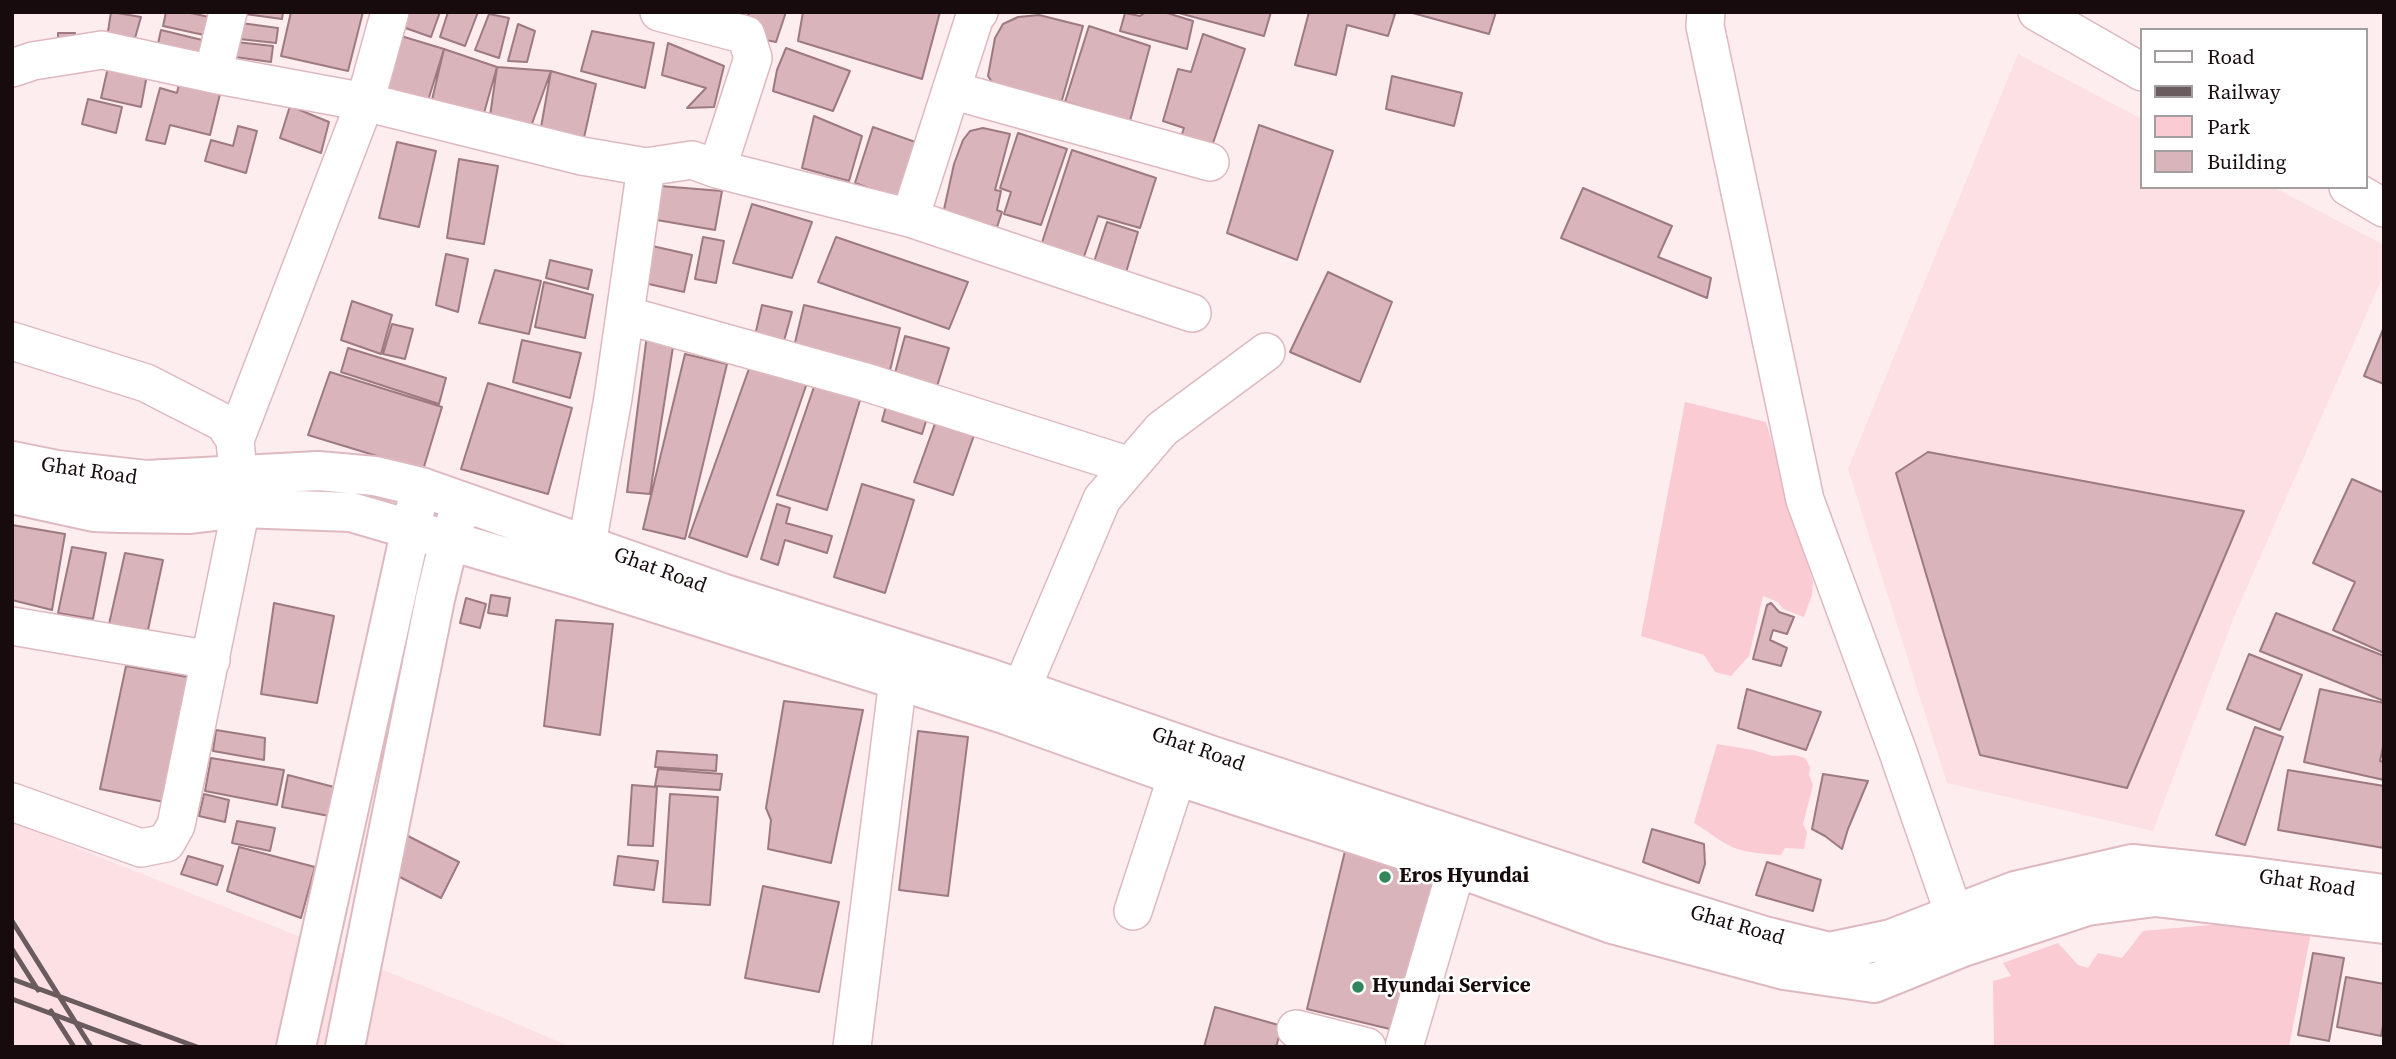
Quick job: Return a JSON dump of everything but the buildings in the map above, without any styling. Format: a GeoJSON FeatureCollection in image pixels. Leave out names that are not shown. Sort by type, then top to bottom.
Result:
{"type":"FeatureCollection","features":[{"type":"Feature","properties":{"kind":"main road","name":"Ghat Road"},"geometry":{"type":"LineString","coordinates":[[12,461],[57,470],[146,480],[318,471],[375,476],[421,487],[587,544],[1183,762],[1461,853],[1612,924],[1784,970],[1874,983],[1958,931],[2015,891],[2132,864],[2384,894]]}},
{"type":"Feature","properties":{"kind":"main road","name":"Ghat Road"},"geometry":{"type":"LineString","coordinates":[[12,494],[107,513],[190,514],[238,474]]}},
{"type":"Feature","properties":{"kind":"main road","name":"Ghat Road"},"geometry":{"type":"LineString","coordinates":[[238,474],[351,512],[577,578],[898,680],[1014,702]]}},
{"type":"Feature","properties":{"kind":"main road"},"geometry":{"type":"LineString","coordinates":[[296,1047],[421,487]]}},
{"type":"Feature","properties":{"kind":"main road"},"geometry":{"type":"LineString","coordinates":[[345,1047],[435,599],[449,541],[463,503]]}},
{"type":"Feature","properties":{"kind":"main road"},"geometry":{"type":"LineString","coordinates":[[351,512],[400,576]]}},
{"type":"Feature","properties":{"kind":"main road"},"geometry":{"type":"LineString","coordinates":[[435,599],[491,554]]}},
{"type":"Feature","properties":{"kind":"main road","name":"Ghat Road"},"geometry":{"type":"LineString","coordinates":[[1958,931],[2087,906],[2155,897],[2384,924]]}},
{"type":"Feature","properties":{"kind":"street"},"geometry":{"type":"LineString","coordinates":[[214,74],[228,12]]}},
{"type":"Feature","properties":{"kind":"street"},"geometry":{"type":"LineString","coordinates":[[12,802],[141,848],[166,843],[176,825],[211,660],[238,474],[365,102],[390,12]]}},
{"type":"Feature","properties":{"kind":"street"},"geometry":{"type":"LineString","coordinates":[[659,12],[746,35],[753,58],[717,169]]}},
{"type":"Feature","properties":{"kind":"street"},"geometry":{"type":"LineString","coordinates":[[910,218],[975,16],[979,12]]}},
{"type":"Feature","properties":{"kind":"street"},"geometry":{"type":"LineString","coordinates":[[1706,12],[1705,26],[1805,500],[1899,755],[1958,931]]}},
{"type":"Feature","properties":{"kind":"street"},"geometry":{"type":"LineString","coordinates":[[2037,12],[2140,71]]}},
{"type":"Feature","properties":{"kind":"street"},"geometry":{"type":"LineString","coordinates":[[12,68],[33,61],[102,51],[365,102],[582,156],[646,167],[692,160],[717,169],[910,218],[1192,313]]}},
{"type":"Feature","properties":{"kind":"street"},"geometry":{"type":"LineString","coordinates":[[951,90],[1210,162]]}},
{"type":"Feature","properties":{"kind":"street"},"geometry":{"type":"LineString","coordinates":[[587,544],[613,398],[646,167]]}},
{"type":"Feature","properties":{"kind":"street"},"geometry":{"type":"LineString","coordinates":[[2351,189],[2384,208]]}},
{"type":"Feature","properties":{"kind":"street"},"geometry":{"type":"LineString","coordinates":[[625,315],[863,381],[1130,466]]}},
{"type":"Feature","properties":{"kind":"street"},"geometry":{"type":"LineString","coordinates":[[12,341],[146,383],[224,423],[238,474]]}},
{"type":"Feature","properties":{"kind":"street"},"geometry":{"type":"LineString","coordinates":[[1014,702],[1102,499],[1162,429],[1266,352]]}},
{"type":"Feature","properties":{"kind":"street"},"geometry":{"type":"LineString","coordinates":[[12,626],[211,660]]}},
{"type":"Feature","properties":{"kind":"street"},"geometry":{"type":"LineString","coordinates":[[852,1047],[898,680]]}},
{"type":"Feature","properties":{"kind":"street"},"geometry":{"type":"LineString","coordinates":[[1133,911],[1183,762]]}},
{"type":"Feature","properties":{"kind":"street"},"geometry":{"type":"LineString","coordinates":[[1404,1047],[1461,853]]}},
{"type":"Feature","properties":{"kind":"street"},"geometry":{"type":"LineString","coordinates":[[1296,1029],[1367,1047]]}},
{"type":"Feature","properties":{"kind":"shaded area"},"geometry":{"type":"Polygon","coordinates":[[[2018,54],[2140,118],[2140,189],[2277,189],[2384,245],[2384,274],[2234,617],[2153,831],[1947,783],[1848,469],[2018,54]]]}},
{"type":"Feature","properties":{"kind":"shaded area"},"geometry":{"type":"Polygon","coordinates":[[[12,822],[501,1017],[571,1047],[12,1047],[12,822]]]}},
{"type":"Feature","properties":{"kind":"green space"},"geometry":{"type":"Polygon","coordinates":[[[1685,402],[1766,422],[1813,582],[1812,595],[1804,617],[1783,609],[1778,602],[1763,596],[1749,656],[1731,676],[1715,672],[1704,655],[1641,636],[1685,402]]]}},
{"type":"Feature","properties":{"kind":"green space"},"geometry":{"type":"Polygon","coordinates":[[[1717,744],[1773,756],[1794,755],[1805,758],[1810,767],[1809,775],[1813,785],[1803,824],[1807,832],[1804,849],[1785,848],[1781,855],[1741,850],[1726,844],[1694,823],[1717,744]]]}},
{"type":"Feature","properties":{"kind":"green space"},"geometry":{"type":"Polygon","coordinates":[[[2273,915],[2313,922],[2289,1047],[1994,1047],[1993,981],[2011,976],[2003,963],[2058,943],[2078,965],[2088,968],[2098,953],[2122,958],[2143,931],[2221,924],[2255,930],[2273,915]]]}},
{"type":"Feature","properties":{"kind":"railway"},"geometry":{"type":"LineString","coordinates":[[12,921],[91,1047]]}},
{"type":"Feature","properties":{"kind":"railway"},"geometry":{"type":"LineString","coordinates":[[12,949],[38,990]]}},
{"type":"Feature","properties":{"kind":"railway"},"geometry":{"type":"LineString","coordinates":[[12,979],[197,1047]]}},
{"type":"Feature","properties":{"kind":"railway"},"geometry":{"type":"LineString","coordinates":[[12,999],[141,1047]]}},
{"type":"Feature","properties":{"kind":"railway"},"geometry":{"type":"LineString","coordinates":[[51,1011],[74,1047]]}},
{"type":"Feature","properties":{"kind":"place","name":"Eros Hyundai"},"geometry":{"type":"Point","coordinates":[1385,877]}},
{"type":"Feature","properties":{"kind":"place","name":"Hyundai Service"},"geometry":{"type":"Point","coordinates":[1358,987]}}]}
